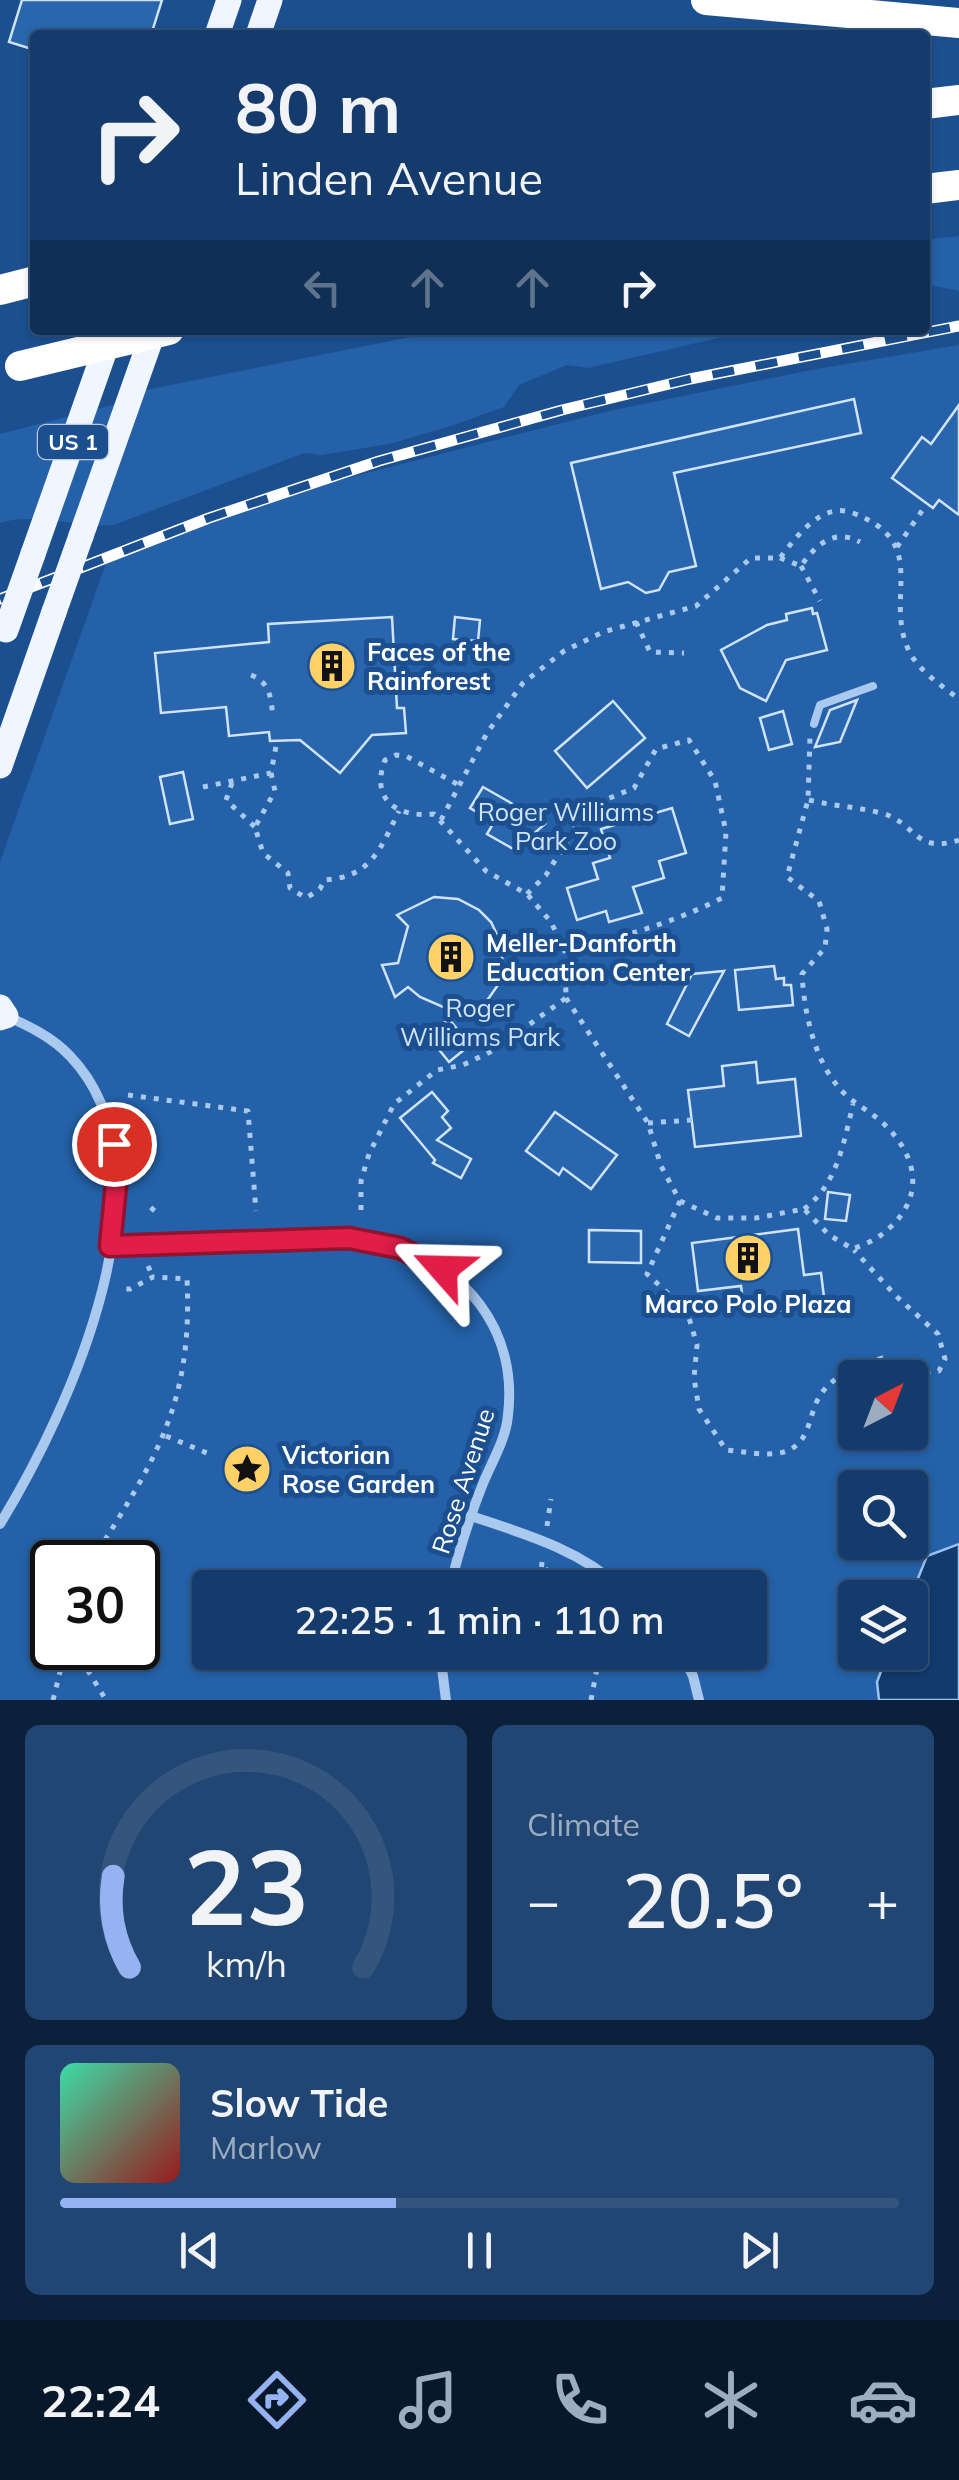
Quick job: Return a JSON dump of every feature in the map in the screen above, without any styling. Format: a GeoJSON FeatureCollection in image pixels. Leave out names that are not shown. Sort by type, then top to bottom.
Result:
{"type":"FeatureCollection","features":[{"type":"Feature","properties":{"kind":"highway"},"geometry":{"type":"LineString","coordinates":[[706,0],[959,23]]}},
{"type":"Feature","properties":{"kind":"highway"},"geometry":{"type":"LineString","coordinates":[[930,103],[959,100]]}},
{"type":"Feature","properties":{"kind":"highway"},"geometry":{"type":"LineString","coordinates":[[930,188],[959,184]]}},
{"type":"Feature","properties":{"kind":"highway"},"geometry":{"type":"LineString","coordinates":[[0,290],[30,282]]}},
{"type":"Feature","properties":{"kind":"highway"},"geometry":{"type":"LineString","coordinates":[[10,368],[148,335]]}},
{"type":"Feature","properties":{"kind":"main road"},"geometry":{"type":"LineString","coordinates":[[219,30],[229,0]]}},
{"type":"Feature","properties":{"kind":"main road"},"geometry":{"type":"LineString","coordinates":[[260,30],[270,0]]}},
{"type":"Feature","properties":{"kind":"main road","name":"US 1"},"geometry":{"type":"LineString","coordinates":[[3,639],[110,335]]}},
{"type":"Feature","properties":{"kind":"main road","name":"US 1"},"geometry":{"type":"LineString","coordinates":[[0,766],[152,335]]}},
{"type":"Feature","properties":{"kind":"street"},"geometry":{"type":"LineString","coordinates":[[0,1524],[42,1452],[88,1336],[110,1246],[116,1162],[101,1102],[69,1055],[44,1034],[2,1014]]}},
{"type":"Feature","properties":{"kind":"street","name":"Rose Avenue"},"geometry":{"type":"LineString","coordinates":[[110,1246],[317,1238],[366,1240],[416,1254],[457,1279],[491,1316],[504,1348],[510,1387],[508,1422],[471,1516],[455,1570]]}},
{"type":"Feature","properties":{"kind":"street"},"geometry":{"type":"LineString","coordinates":[[471,1516],[556,1545],[599,1570]]}},
{"type":"Feature","properties":{"kind":"street"},"geometry":{"type":"LineString","coordinates":[[442,1670],[446,1700]]}},
{"type":"Feature","properties":{"kind":"street"},"geometry":{"type":"LineString","coordinates":[[690,1670],[699,1700]]}},
{"type":"Feature","properties":{"kind":"lane"},"geometry":{"type":"LineString","coordinates":[[814,724],[820,705],[873,686]]}},
{"type":"Feature","properties":{"kind":"path"},"geometry":{"type":"LineString","coordinates":[[897,547],[926,505]]}},
{"type":"Feature","properties":{"kind":"path"},"geometry":{"type":"LineString","coordinates":[[780,558],[816,517],[846,510],[878,524],[897,547],[909,650],[932,678],[959,699]]}},
{"type":"Feature","properties":{"kind":"path"},"geometry":{"type":"LineString","coordinates":[[802,566],[812,550],[830,537],[847,534],[860,542]]}},
{"type":"Feature","properties":{"kind":"path"},"geometry":{"type":"LineString","coordinates":[[441,820],[487,733],[523,683],[564,651],[636,622],[696,606],[750,558],[780,558],[802,566],[820,600]]}},
{"type":"Feature","properties":{"kind":"path"},"geometry":{"type":"LineString","coordinates":[[636,622],[650,652],[684,653]]}},
{"type":"Feature","properties":{"kind":"path"},"geometry":{"type":"LineString","coordinates":[[251,675],[260,679],[270,693],[273,718]]}},
{"type":"Feature","properties":{"kind":"path"},"geometry":{"type":"LineString","coordinates":[[814,724],[809,738],[808,800],[787,877],[819,901],[827,929],[826,948],[802,974],[804,1003],[833,1081],[853,1104],[880,1120],[903,1144],[915,1175],[908,1204],[882,1236],[853,1249]]}},
{"type":"Feature","properties":{"kind":"path"},"geometry":{"type":"LineString","coordinates":[[527,894],[546,876],[588,807],[634,788],[656,750],[689,740],[715,780],[726,832],[722,898],[650,930],[566,951]]}},
{"type":"Feature","properties":{"kind":"path"},"geometry":{"type":"LineString","coordinates":[[256,827],[275,791],[272,772],[276,741]]}},
{"type":"Feature","properties":{"kind":"path"},"geometry":{"type":"LineString","coordinates":[[458,784],[406,756],[396,755],[386,760],[379,777],[380,789],[399,811],[417,816],[434,814],[486,871],[527,894],[551,922],[566,951],[566,998],[648,1123],[661,1166],[680,1201],[717,1218],[782,1216],[804,1208],[820,1196],[836,1166],[853,1104]]}},
{"type":"Feature","properties":{"kind":"path"},"geometry":{"type":"LineString","coordinates":[[203,787],[272,772]]}},
{"type":"Feature","properties":{"kind":"path"},"geometry":{"type":"LineString","coordinates":[[234,780],[226,800],[256,827],[263,852],[288,873],[290,888],[306,898],[320,889],[324,880],[358,874],[379,851],[399,811]]}},
{"type":"Feature","properties":{"kind":"path"},"geometry":{"type":"LineString","coordinates":[[808,800],[885,813],[927,844],[959,840]]}},
{"type":"Feature","properties":{"kind":"path"},"geometry":{"type":"LineString","coordinates":[[361,1210],[361,1181],[369,1154],[394,1104],[437,1070],[463,1066],[494,1050],[566,998]]}},
{"type":"Feature","properties":{"kind":"path"},"geometry":{"type":"LineString","coordinates":[[128,1095],[248,1112],[256,1211]]}},
{"type":"Feature","properties":{"kind":"path"},"geometry":{"type":"LineString","coordinates":[[648,1123],[692,1120]]}},
{"type":"Feature","properties":{"kind":"path"},"geometry":{"type":"LineString","coordinates":[[680,1201],[647,1274],[687,1312],[697,1345],[694,1378],[699,1409],[726,1450],[770,1453],[791,1449],[810,1427],[817,1400],[840,1374],[882,1358],[913,1374],[939,1371],[945,1359],[938,1334],[853,1249],[829,1236],[804,1208]]}},
{"type":"Feature","properties":{"kind":"path"},"geometry":{"type":"LineString","coordinates":[[151,1211],[158,1204]]}},
{"type":"Feature","properties":{"kind":"path"},"geometry":{"type":"LineString","coordinates":[[148,1266],[153,1277]]}},
{"type":"Feature","properties":{"kind":"path"},"geometry":{"type":"LineString","coordinates":[[104,1540],[165,1436],[180,1390],[189,1319],[188,1279],[153,1277],[130,1290],[124,1288]]}},
{"type":"Feature","properties":{"kind":"path"},"geometry":{"type":"LineString","coordinates":[[165,1436],[214,1456]]}},
{"type":"Feature","properties":{"kind":"path"},"geometry":{"type":"LineString","coordinates":[[54,1700],[63,1670]]}},
{"type":"Feature","properties":{"kind":"path"},"geometry":{"type":"LineString","coordinates":[[85,1670],[106,1700]]}},
{"type":"Feature","properties":{"kind":"path"},"geometry":{"type":"LineString","coordinates":[[592,1700],[597,1670]]}},
{"type":"Feature","properties":{"kind":"green space"},"geometry":{"type":"Polygon","coordinates":[[[959,236],[959,291],[930,285],[930,239],[959,236]]]}},
{"type":"Feature","properties":{"kind":"green space"},"geometry":{"type":"Polygon","coordinates":[[[420,335],[731,335],[588,368],[567,365],[519,385],[504,407],[454,425],[390,444],[321,455],[304,453],[114,525],[31,519],[0,523],[0,434],[128,401],[141,391],[420,335]]]}},
{"type":"Feature","properties":{"kind":"green space","name":"Roger Williams Park"},"geometry":{"type":"Polygon","coordinates":[[[959,345],[959,1700],[0,1700],[0,862],[110,552],[265,499],[609,411],[959,345]]]}},
{"type":"Feature","properties":{"kind":"shaded area"},"geometry":{"type":"Polygon","coordinates":[[[959,1544],[959,1700],[879,1700],[877,1682],[882,1670],[928,1670],[928,1580],[917,1580],[928,1556],[959,1544]]]}},
{"type":"Feature","properties":{"kind":"building"},"geometry":{"type":"Polygon","coordinates":[[[22,0],[162,0],[153,30],[30,30],[30,48],[9,42],[22,0]]]}},
{"type":"Feature","properties":{"kind":"building"},"geometry":{"type":"Polygon","coordinates":[[[854,399],[861,433],[674,473],[696,566],[669,572],[659,590],[646,593],[628,582],[601,589],[571,463],[854,399]]]}},
{"type":"Feature","properties":{"kind":"building"},"geometry":{"type":"Polygon","coordinates":[[[959,405],[959,515],[939,500],[933,508],[892,478],[922,437],[931,444],[959,405]]]}},
{"type":"Feature","properties":{"kind":"building"},"geometry":{"type":"Polygon","coordinates":[[[812,608],[813,614],[817,613],[827,650],[786,660],[766,701],[740,688],[721,650],[767,625],[787,620],[786,614],[812,608]]]}},
{"type":"Feature","properties":{"kind":"building","name":"Faces of the Rainforest"},"geometry":{"type":"Polygon","coordinates":[[[392,617],[397,708],[404,708],[406,733],[372,735],[340,773],[300,740],[270,741],[269,732],[229,736],[226,707],[161,713],[155,653],[269,642],[268,624],[392,617]]]}},
{"type":"Feature","properties":{"kind":"building"},"geometry":{"type":"Polygon","coordinates":[[[455,617],[480,620],[478,641],[453,639],[455,617]]]}},
{"type":"Feature","properties":{"kind":"building"},"geometry":{"type":"Polygon","coordinates":[[[857,700],[840,742],[815,747],[830,710],[857,700]]]}},
{"type":"Feature","properties":{"kind":"building"},"geometry":{"type":"Polygon","coordinates":[[[613,701],[645,738],[587,788],[555,751],[613,701]]]}},
{"type":"Feature","properties":{"kind":"building"},"geometry":{"type":"Polygon","coordinates":[[[783,711],[792,744],[769,750],[760,718],[783,711]]]}},
{"type":"Feature","properties":{"kind":"building"},"geometry":{"type":"Polygon","coordinates":[[[183,772],[193,819],[170,824],[160,777],[183,772]]]}},
{"type":"Feature","properties":{"kind":"building"},"geometry":{"type":"Polygon","coordinates":[[[483,787],[545,824],[515,850],[487,834],[494,822],[470,808],[483,787]]]}},
{"type":"Feature","properties":{"kind":"building"},"geometry":{"type":"Polygon","coordinates":[[[672,808],[686,853],[659,861],[664,878],[633,887],[642,913],[609,922],[606,911],[577,920],[567,888],[598,879],[593,863],[610,858],[601,829],[672,808]]]}},
{"type":"Feature","properties":{"kind":"building","name":"Meller-Danforth Education Center"},"geometry":{"type":"Polygon","coordinates":[[[434,897],[458,899],[479,910],[491,922],[501,943],[503,969],[498,985],[486,1002],[466,1017],[420,997],[408,987],[395,997],[382,965],[398,963],[408,926],[397,915],[434,897]]]}},
{"type":"Feature","properties":{"kind":"building"},"geometry":{"type":"Polygon","coordinates":[[[774,966],[776,979],[784,978],[784,985],[791,985],[793,1005],[739,1010],[735,970],[774,966]]]}},
{"type":"Feature","properties":{"kind":"building"},"geometry":{"type":"Polygon","coordinates":[[[724,971],[689,1036],[667,1024],[692,974],[724,971]]]}},
{"type":"Feature","properties":{"kind":"building"},"geometry":{"type":"Polygon","coordinates":[[[449,1019],[470,1045],[449,1062],[428,1036],[449,1019]]]}},
{"type":"Feature","properties":{"kind":"building"},"geometry":{"type":"Polygon","coordinates":[[[756,1062],[758,1083],[795,1079],[801,1136],[695,1147],[688,1090],[724,1086],[722,1066],[756,1062]]]}},
{"type":"Feature","properties":{"kind":"building"},"geometry":{"type":"Polygon","coordinates":[[[432,1092],[448,1111],[442,1117],[451,1128],[437,1140],[471,1159],[461,1178],[433,1163],[435,1160],[400,1118],[432,1092]]]}},
{"type":"Feature","properties":{"kind":"building"},"geometry":{"type":"Polygon","coordinates":[[[555,1112],[617,1155],[591,1189],[563,1168],[559,1175],[526,1151],[555,1112]]]}},
{"type":"Feature","properties":{"kind":"building"},"geometry":{"type":"Polygon","coordinates":[[[828,1192],[850,1195],[846,1221],[825,1219],[828,1192]]]}},
{"type":"Feature","properties":{"kind":"building","name":"Marco Polo Plaza"},"geometry":{"type":"Polygon","coordinates":[[[798,1229],[804,1275],[821,1273],[825,1305],[745,1315],[741,1286],[698,1291],[692,1243],[798,1229]]]}},
{"type":"Feature","properties":{"kind":"building"},"geometry":{"type":"Polygon","coordinates":[[[589,1230],[641,1231],[641,1263],[589,1262],[589,1230]]]}},
{"type":"Feature","properties":{"kind":"building"},"geometry":{"type":"Polygon","coordinates":[[[242,1451],[265,1460],[254,1488],[231,1479],[242,1451]]]}},
{"type":"Feature","properties":{"kind":"railway"},"geometry":{"type":"LineString","coordinates":[[930,332],[959,326]]}},
{"type":"Feature","properties":{"kind":"railway"},"geometry":{"type":"LineString","coordinates":[[0,599],[209,518],[379,461],[690,379],[913,335]]}},
{"type":"Feature","properties":{"kind":"place","name":"Faces of the Rainforest"},"geometry":{"type":"Point","coordinates":[332,666]}},
{"type":"Feature","properties":{"kind":"place","name":"Meller-Danforth Education Center"},"geometry":{"type":"Point","coordinates":[451,957]}},
{"type":"Feature","properties":{"kind":"place","name":"Marco Polo Plaza"},"geometry":{"type":"Point","coordinates":[748,1258]}},
{"type":"Feature","properties":{"kind":"place","name":"Victorian Rose Garden"},"geometry":{"type":"Point","coordinates":[247,1469]}},
{"type":"Feature","properties":{"kind":"route"},"geometry":{"type":"LineString","coordinates":[[114,1144],[116,1185],[110,1246],[349,1238],[400,1248],[443,1269]]}},
{"type":"Feature","properties":{"kind":"park label","name":"Roger Williams Park Zoo"},"geometry":{"type":"Point","coordinates":[566,826]}}]}
